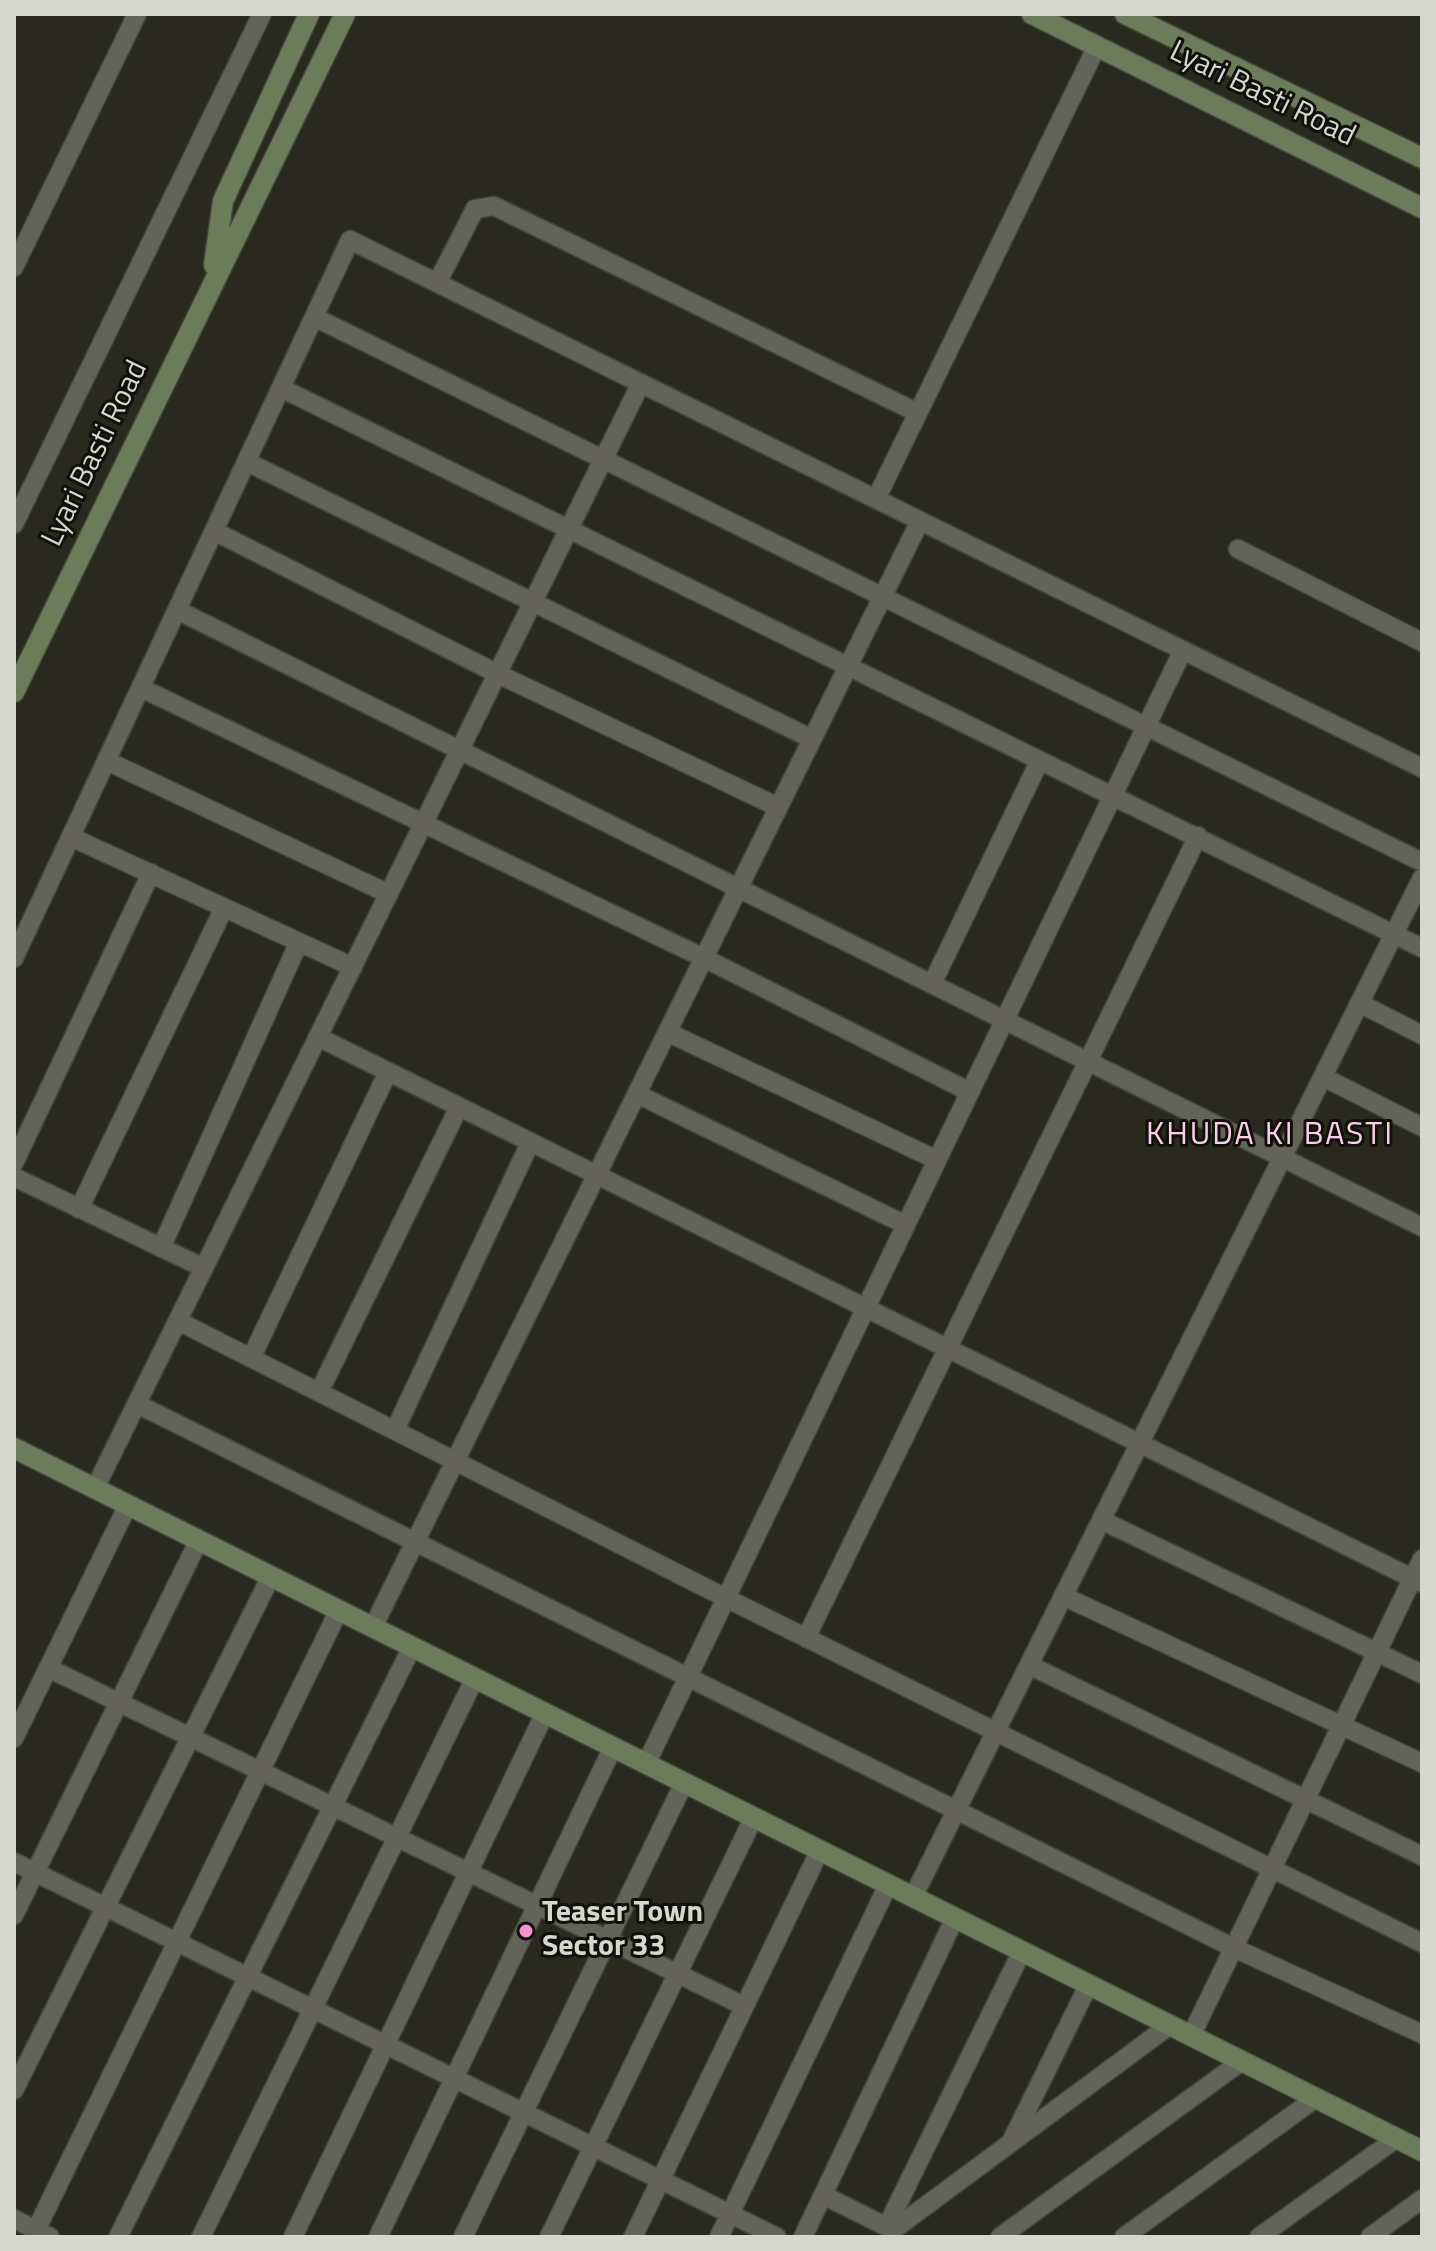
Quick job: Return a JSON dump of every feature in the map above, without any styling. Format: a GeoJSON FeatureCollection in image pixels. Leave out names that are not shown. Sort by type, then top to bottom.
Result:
{"type":"FeatureCollection","features":[{"type":"Feature","properties":{"kind":"main road","name":"Lyari Basti Road"},"geometry":{"type":"LineString","coordinates":[[211,285],[223,201],[309,14]]}},
{"type":"Feature","properties":{"kind":"main road","name":"Lyari Basti Road"},"geometry":{"type":"LineString","coordinates":[[14,692],[345,14]]}},
{"type":"Feature","properties":{"kind":"main road","name":"Lyari Basti Road"},"geometry":{"type":"LineString","coordinates":[[1032,14],[1422,208]]}},
{"type":"Feature","properties":{"kind":"main road","name":"Lyari Basti Road"},"geometry":{"type":"LineString","coordinates":[[1125,14],[1422,158]]}},
{"type":"Feature","properties":{"kind":"main road"},"geometry":{"type":"LineString","coordinates":[[14,1448],[1422,2151]]}},
{"type":"Feature","properties":{"kind":"street"},"geometry":{"type":"LineString","coordinates":[[14,267],[20,242],[137,14]]}},
{"type":"Feature","properties":{"kind":"street"},"geometry":{"type":"LineString","coordinates":[[14,524],[262,14]]}},
{"type":"Feature","properties":{"kind":"street"},"geometry":{"type":"LineString","coordinates":[[876,499],[1097,46]]}},
{"type":"Feature","properties":{"kind":"street"},"geometry":{"type":"LineString","coordinates":[[437,283],[475,209],[494,206],[918,413]]}},
{"type":"Feature","properties":{"kind":"street"},"geometry":{"type":"LineString","coordinates":[[14,958],[350,240],[1422,768]]}},
{"type":"Feature","properties":{"kind":"street"},"geometry":{"type":"LineString","coordinates":[[314,317],[1422,862]]}},
{"type":"Feature","properties":{"kind":"street"},"geometry":{"type":"LineString","coordinates":[[95,1488],[641,383]]}},
{"type":"Feature","properties":{"kind":"street"},"geometry":{"type":"LineString","coordinates":[[281,388],[847,669],[1198,836],[1422,948]]}},
{"type":"Feature","properties":{"kind":"street"},"geometry":{"type":"LineString","coordinates":[[247,462],[812,739]]}},
{"type":"Feature","properties":{"kind":"street"},"geometry":{"type":"LineString","coordinates":[[373,1627],[920,521]]}},
{"type":"Feature","properties":{"kind":"street"},"geometry":{"type":"LineString","coordinates":[[214,531],[498,674],[778,807]]}},
{"type":"Feature","properties":{"kind":"street"},"geometry":{"type":"LineString","coordinates":[[1238,549],[1422,642]]}},
{"type":"Feature","properties":{"kind":"street"},"geometry":{"type":"LineString","coordinates":[[177,610],[461,748],[1422,1227]]}},
{"type":"Feature","properties":{"kind":"street"},"geometry":{"type":"LineString","coordinates":[[646,1764],[1183,650]]}},
{"type":"Feature","properties":{"kind":"street"},"geometry":{"type":"LineString","coordinates":[[141,688],[704,958],[970,1092]]}},
{"type":"Feature","properties":{"kind":"street"},"geometry":{"type":"LineString","coordinates":[[107,761],[389,894]]}},
{"type":"Feature","properties":{"kind":"street"},"geometry":{"type":"LineString","coordinates":[[932,984],[1039,762]]}},
{"type":"Feature","properties":{"kind":"street"},"geometry":{"type":"LineString","coordinates":[[806,1638],[1198,836]]}},
{"type":"Feature","properties":{"kind":"street"},"geometry":{"type":"LineString","coordinates":[[71,837],[353,967]]}},
{"type":"Feature","properties":{"kind":"street"},"geometry":{"type":"LineString","coordinates":[[14,1163],[151,873]]}},
{"type":"Feature","properties":{"kind":"street"},"geometry":{"type":"LineString","coordinates":[[913,1897],[1422,878]]}},
{"type":"Feature","properties":{"kind":"street"},"geometry":{"type":"LineString","coordinates":[[79,1209],[224,908]]}},
{"type":"Feature","properties":{"kind":"street"},"geometry":{"type":"LineString","coordinates":[[161,1248],[299,942]]}},
{"type":"Feature","properties":{"kind":"street"},"geometry":{"type":"LineString","coordinates":[[1359,1003],[1422,1035]]}},
{"type":"Feature","properties":{"kind":"street"},"geometry":{"type":"LineString","coordinates":[[667,1032],[937,1160]]}},
{"type":"Feature","properties":{"kind":"street"},"geometry":{"type":"LineString","coordinates":[[318,1037],[1417,1581]]}},
{"type":"Feature","properties":{"kind":"street"},"geometry":{"type":"LineString","coordinates":[[251,1358],[388,1072]]}},
{"type":"Feature","properties":{"kind":"street"},"geometry":{"type":"LineString","coordinates":[[1323,1077],[1422,1127]]}},
{"type":"Feature","properties":{"kind":"street"},"geometry":{"type":"LineString","coordinates":[[637,1094],[906,1225]]}},
{"type":"Feature","properties":{"kind":"street"},"geometry":{"type":"LineString","coordinates":[[319,1392],[459,1107]]}},
{"type":"Feature","properties":{"kind":"street"},"geometry":{"type":"LineString","coordinates":[[395,1430],[530,1143]]}},
{"type":"Feature","properties":{"kind":"street"},"geometry":{"type":"LineString","coordinates":[[14,1177],[204,1268]]}},
{"type":"Feature","properties":{"kind":"street"},"geometry":{"type":"LineString","coordinates":[[178,1321],[726,1598],[1422,1943]]}},
{"type":"Feature","properties":{"kind":"street"},"geometry":{"type":"LineString","coordinates":[[137,1404],[1234,1948],[1422,2034]]}},
{"type":"Feature","properties":{"kind":"street"},"geometry":{"type":"LineString","coordinates":[[14,1738],[128,1505]]}},
{"type":"Feature","properties":{"kind":"street"},"geometry":{"type":"LineString","coordinates":[[1101,1520],[1422,1674]]}},
{"type":"Feature","properties":{"kind":"street"},"geometry":{"type":"LineString","coordinates":[[14,1915],[199,1540]]}},
{"type":"Feature","properties":{"kind":"street"},"geometry":{"type":"LineString","coordinates":[[1191,2036],[1376,1652],[1417,1581],[1422,1559]]}},
{"type":"Feature","properties":{"kind":"street"},"geometry":{"type":"LineString","coordinates":[[14,2090],[271,1576]]}},
{"type":"Feature","properties":{"kind":"street"},"geometry":{"type":"LineString","coordinates":[[1063,1596],[1422,1763]]}},
{"type":"Feature","properties":{"kind":"street"},"geometry":{"type":"LineString","coordinates":[[14,2219],[43,2234],[176,1942],[339,1610]]}},
{"type":"Feature","properties":{"kind":"street"},"geometry":{"type":"LineString","coordinates":[[118,2237],[412,1647]]}},
{"type":"Feature","properties":{"kind":"street"},"geometry":{"type":"LineString","coordinates":[[1029,1665],[1422,1856]]}},
{"type":"Feature","properties":{"kind":"street"},"geometry":{"type":"LineString","coordinates":[[48,1668],[744,2006]]}},
{"type":"Feature","properties":{"kind":"street"},"geometry":{"type":"LineString","coordinates":[[201,2237],[475,1678]]}},
{"type":"Feature","properties":{"kind":"street"},"geometry":{"type":"LineString","coordinates":[[293,2237],[545,1713]]}},
{"type":"Feature","properties":{"kind":"street"},"geometry":{"type":"LineString","coordinates":[[378,2237],[613,1747]]}},
{"type":"Feature","properties":{"kind":"street"},"geometry":{"type":"LineString","coordinates":[[463,2237],[684,1783]]}},
{"type":"Feature","properties":{"kind":"street"},"geometry":{"type":"LineString","coordinates":[[549,2237],[754,1817]]}},
{"type":"Feature","properties":{"kind":"street"},"geometry":{"type":"LineString","coordinates":[[633,2237],[820,1850]]}},
{"type":"Feature","properties":{"kind":"street"},"geometry":{"type":"LineString","coordinates":[[14,1862],[777,2237]]}},
{"type":"Feature","properties":{"kind":"street"},"geometry":{"type":"LineString","coordinates":[[719,2237],[888,1885]]}},
{"type":"Feature","properties":{"kind":"street"},"geometry":{"type":"LineString","coordinates":[[803,2237],[955,1918]]}},
{"type":"Feature","properties":{"kind":"street"},"geometry":{"type":"LineString","coordinates":[[898,2230],[1022,1951]]}},
{"type":"Feature","properties":{"kind":"street"},"geometry":{"type":"LineString","coordinates":[[1010,2143],[1089,1984]]}},
{"type":"Feature","properties":{"kind":"street"},"geometry":{"type":"LineString","coordinates":[[898,2230],[1170,2025]]}},
{"type":"Feature","properties":{"kind":"street"},"geometry":{"type":"LineString","coordinates":[[1000,2237],[1242,2061]]}},
{"type":"Feature","properties":{"kind":"street"},"geometry":{"type":"LineString","coordinates":[[1124,2237],[1316,2098]]}},
{"type":"Feature","properties":{"kind":"street"},"geometry":{"type":"LineString","coordinates":[[1259,2237],[1397,2138]]}},
{"type":"Feature","properties":{"kind":"street"},"geometry":{"type":"LineString","coordinates":[[823,2195],[898,2230]]}},
{"type":"Feature","properties":{"kind":"street"},"geometry":{"type":"LineString","coordinates":[[1370,2237],[1422,2199]]}},
{"type":"Feature","properties":{"kind":"place","name":"Teaser Town Sector 33"},"geometry":{"type":"Point","coordinates":[526,1931]}},
{"type":"Feature","properties":{"kind":"district","name":"KHUDA KI BASTI"},"geometry":{"type":"Point","coordinates":[1270,1136]}}]}
